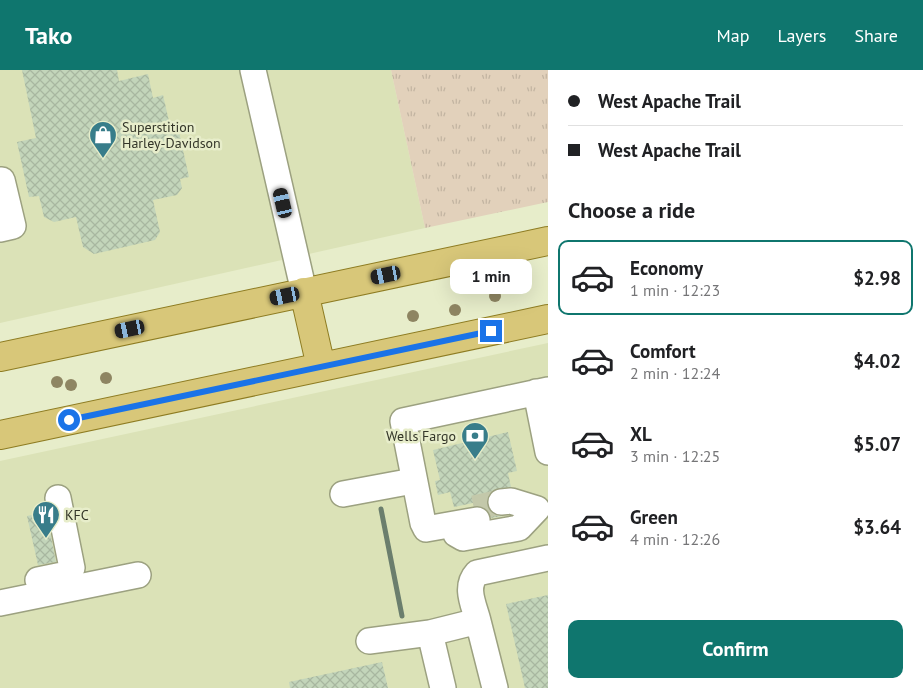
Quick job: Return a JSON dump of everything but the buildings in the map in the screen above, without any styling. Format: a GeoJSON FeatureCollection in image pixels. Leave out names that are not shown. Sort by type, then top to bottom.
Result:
{"type":"FeatureCollection","features":[{"type":"Feature","properties":{"kind":"main road"},"geometry":{"type":"LineString","coordinates":[[0,357],[548,241]]}},
{"type":"Feature","properties":{"kind":"main road"},"geometry":{"type":"LineString","coordinates":[[304,292],[321,367]]}},
{"type":"Feature","properties":{"kind":"main road"},"geometry":{"type":"LineString","coordinates":[[0,435],[548,319]]}},
{"type":"Feature","properties":{"kind":"lane"},"geometry":{"type":"LineString","coordinates":[[253,70],[304,292]]}},
{"type":"Feature","properties":{"kind":"lane"},"geometry":{"type":"LineString","coordinates":[[0,180],[2,180],[13,226],[0,229]]}},
{"type":"Feature","properties":{"kind":"lane"},"geometry":{"type":"LineString","coordinates":[[476,514],[458,511],[440,527],[426,529],[414,481],[403,421],[542,391],[548,452]]}},
{"type":"Feature","properties":{"kind":"lane"},"geometry":{"type":"LineString","coordinates":[[343,494],[414,481]]}},
{"type":"Feature","properties":{"kind":"lane"},"geometry":{"type":"LineString","coordinates":[[15,583],[67,574],[72,568],[58,498]]}},
{"type":"Feature","properties":{"kind":"lane"},"geometry":{"type":"LineString","coordinates":[[502,508],[511,501],[542,507]]}},
{"type":"Feature","properties":{"kind":"lane"},"geometry":{"type":"LineString","coordinates":[[440,527],[463,538],[509,530],[518,528],[542,507]]}},
{"type":"Feature","properties":{"kind":"lane"},"geometry":{"type":"LineString","coordinates":[[495,688],[470,588],[472,579],[477,573],[548,558]]}},
{"type":"Feature","properties":{"kind":"lane"},"geometry":{"type":"LineString","coordinates":[[0,603],[138,575]]}},
{"type":"Feature","properties":{"kind":"lane"},"geometry":{"type":"LineString","coordinates":[[369,641],[430,633],[478,621]]}},
{"type":"Feature","properties":{"kind":"lane"},"geometry":{"type":"LineString","coordinates":[[430,633],[443,688]]}},
{"type":"Feature","properties":{"kind":"shaded area"},"geometry":{"type":"Polygon","coordinates":[[[0,70],[391,70],[425,228],[0,323],[0,70]]]}},
{"type":"Feature","properties":{"kind":"shaded area"},"geometry":{"type":"Polygon","coordinates":[[[548,343],[548,688],[0,688],[0,461],[548,343]]]}},
{"type":"Feature","properties":{"kind":"green space"},"geometry":{"type":"Polygon","coordinates":[[[391,70],[548,70],[548,202],[425,228],[391,70]]]}},
{"type":"Feature","properties":{"kind":"waterway"},"geometry":{"type":"LineString","coordinates":[[381,509],[402,616]]}},
{"type":"Feature","properties":{"kind":"tunnel"},"geometry":{"type":"LineString","coordinates":[[474,508],[501,502]]}},
{"type":"Feature","properties":{"kind":"place","name":"Superstition Harley-Davidson"},"geometry":{"type":"Point","coordinates":[103,159]}},
{"type":"Feature","properties":{"kind":"place","name":"Wells Fargo"},"geometry":{"type":"Point","coordinates":[475,460]}},
{"type":"Feature","properties":{"kind":"place","name":"KFC"},"geometry":{"type":"Point","coordinates":[46,539]}},
{"type":"Feature","properties":{"kind":"route"},"geometry":{"type":"LineString","coordinates":[[69,420],[491,331]]}}]}
